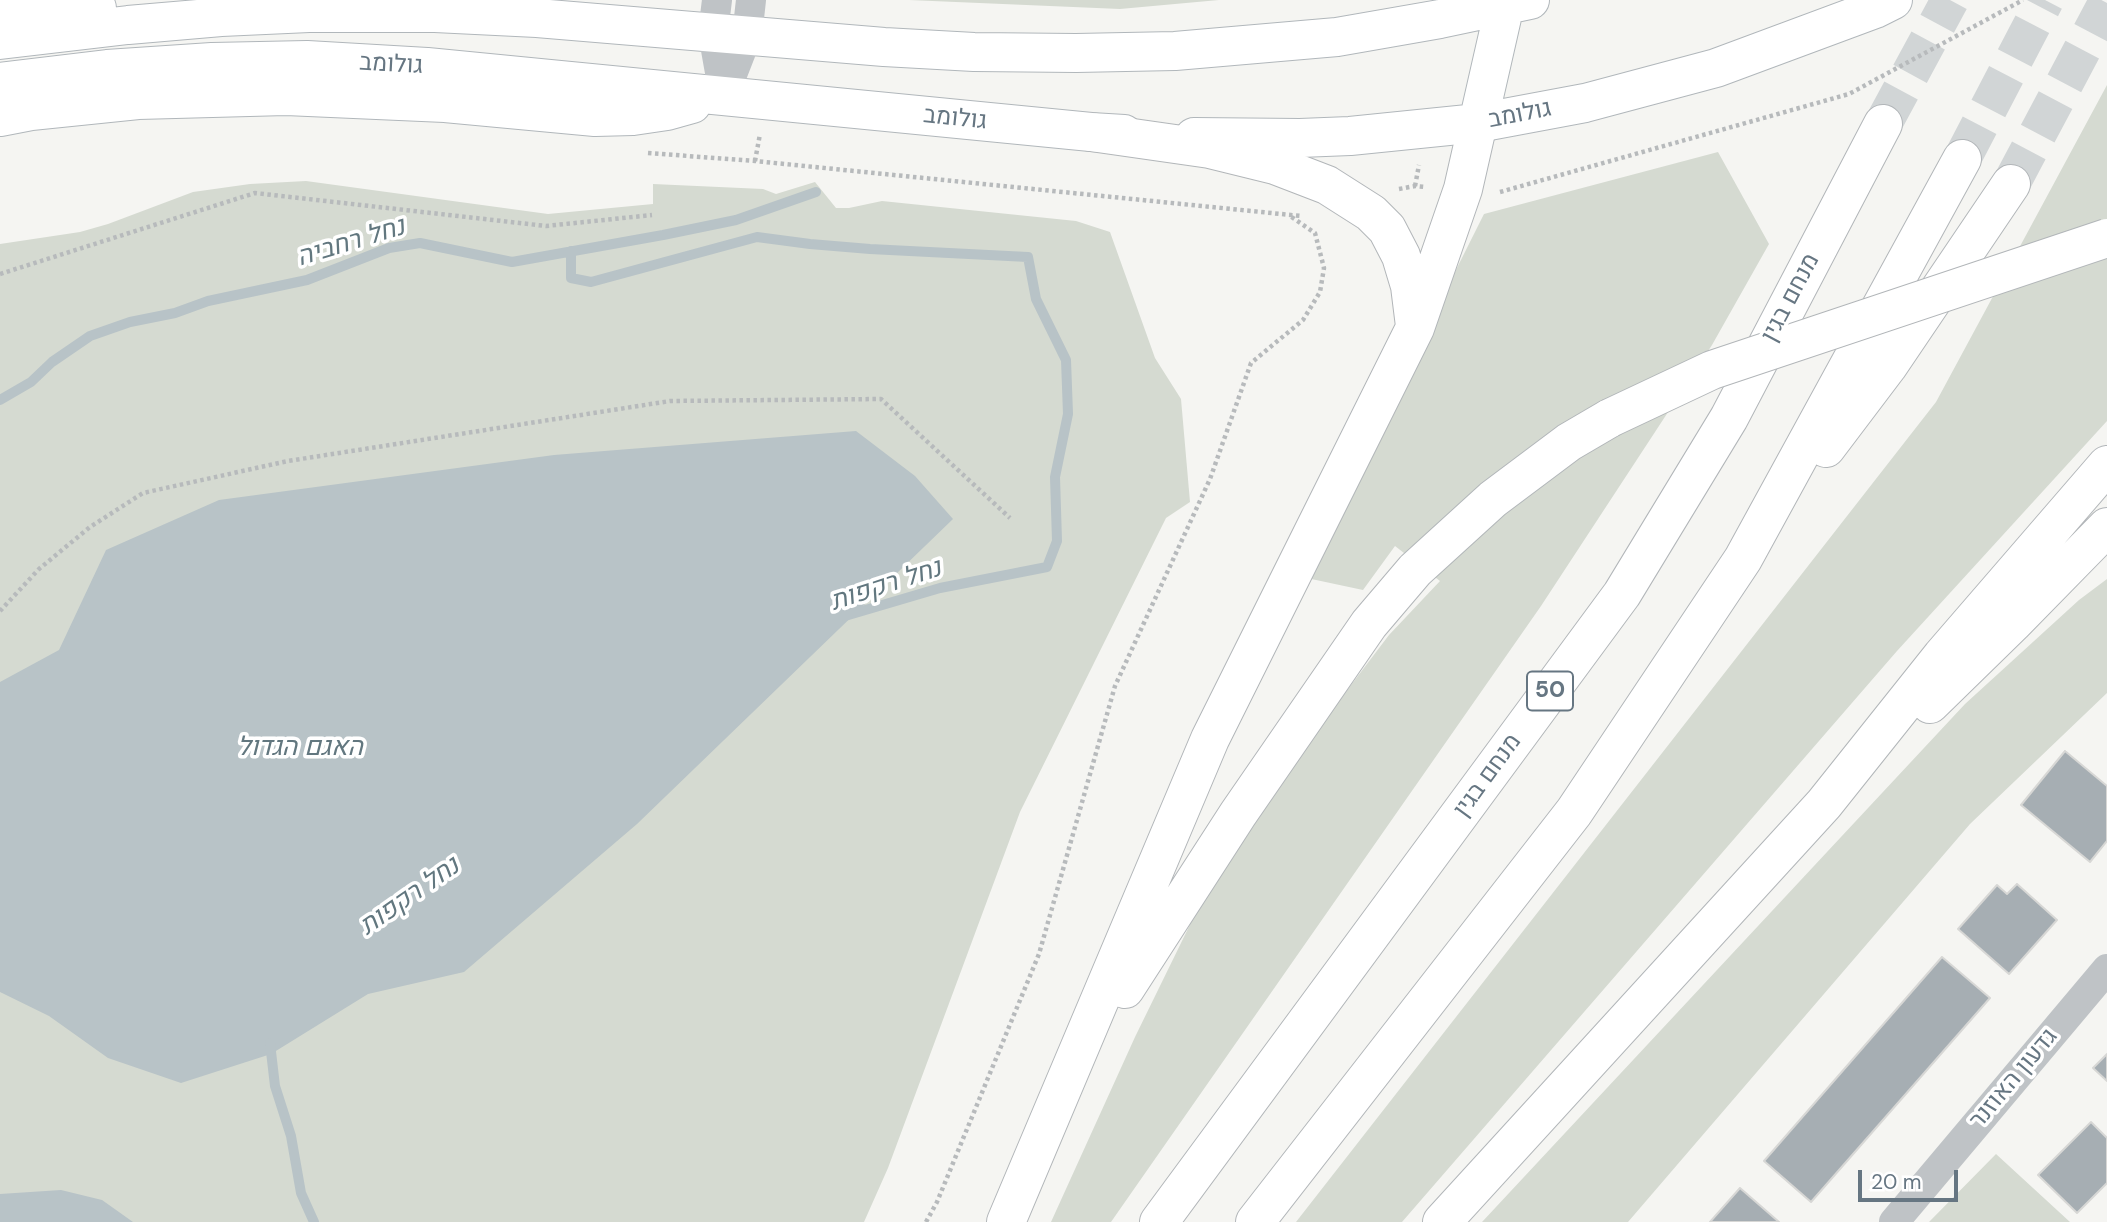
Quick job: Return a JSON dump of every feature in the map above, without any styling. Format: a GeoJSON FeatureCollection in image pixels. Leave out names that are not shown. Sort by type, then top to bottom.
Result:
{"type":"FeatureCollection","features":[{"type":"Feature","properties":{"kind":"main road"},"geometry":{"type":"LineString","coordinates":[[594,23],[637,0]]}},
{"type":"Feature","properties":{"kind":"main road"},"geometry":{"type":"LineString","coordinates":[[1337,37],[1382,0]]}},
{"type":"Feature","properties":{"kind":"main road","name":"גולומב"},"geometry":{"type":"LineString","coordinates":[[0,82],[107,69],[212,62],[307,61],[428,67],[1091,132],[1300,138],[1376,134],[1478,123],[1585,103],[1716,68],[1893,0]]}},
{"type":"Feature","properties":{"kind":"main road"},"geometry":{"type":"LineString","coordinates":[[1006,1222],[1210,739],[1415,328],[1463,189],[1478,123],[1514,2]]}},
{"type":"Feature","properties":{"kind":"main road","name":"גולומב"},"geometry":{"type":"LineString","coordinates":[[0,40],[221,17],[309,13],[435,13],[594,23],[732,17],[897,48],[974,52],[1175,51],[1337,37],[1514,2]]}},
{"type":"Feature","properties":{"kind":"main road"},"geometry":{"type":"LineString","coordinates":[[0,10],[40,7],[121,9],[221,17]]}},
{"type":"Feature","properties":{"kind":"main road"},"geometry":{"type":"LineString","coordinates":[[0,117],[31,111],[138,100],[286,96],[444,103],[595,117],[633,116],[667,111],[724,95]]}},
{"type":"Feature","properties":{"kind":"main road","name":"מנחם בגין"},"geometry":{"type":"LineString","coordinates":[[1159,1222],[1622,594],[1729,418],[1883,124]]}},
{"type":"Feature","properties":{"kind":"main road"},"geometry":{"type":"LineString","coordinates":[[1091,132],[1210,149],[1275,165],[1327,185],[1371,213],[1387,229],[1401,256],[1410,286],[1415,328]]}},
{"type":"Feature","properties":{"kind":"main road"},"geometry":{"type":"LineString","coordinates":[[1744,559],[1962,159]]}},
{"type":"Feature","properties":{"kind":"main road"},"geometry":{"type":"LineString","coordinates":[[1255,1222],[1574,812],[1744,559],[1888,366],[2011,184]]}},
{"type":"Feature","properties":{"kind":"main road"},"geometry":{"type":"LineString","coordinates":[[1063,1087],[1185,894],[1368,624],[1415,570],[1493,499],[1569,442],[1610,418],[1712,370],[2107,238]]}},
{"type":"Feature","properties":{"kind":"main road"},"geometry":{"type":"LineString","coordinates":[[1824,804],[1942,656],[2107,465]]}},
{"type":"Feature","properties":{"kind":"main road"},"geometry":{"type":"LineString","coordinates":[[1442,1222],[1824,804],[2013,623],[2107,527]]}},
{"type":"Feature","properties":{"kind":"main road"},"geometry":{"type":"LineString","coordinates":[[2013,623],[2061,587],[2107,562]]}},
{"type":"Feature","properties":{"kind":"street"},"geometry":{"type":"LineString","coordinates":[[724,95],[732,17]]}},
{"type":"Feature","properties":{"kind":"street","name":"גדעון האוזנר"},"geometry":{"type":"LineString","coordinates":[[1894,1222],[2107,969]]}},
{"type":"Feature","properties":{"kind":"path"},"geometry":{"type":"LineString","coordinates":[[1371,213],[1396,190],[1415,186],[1494,194],[1849,94],[2023,0]]}},
{"type":"Feature","properties":{"kind":"path"},"geometry":{"type":"LineString","coordinates":[[636,153],[755,160],[1287,214],[1315,233],[1324,268],[1320,292],[1303,320],[1251,363],[1209,479],[1115,686],[1039,954],[937,1202],[926,1222]]}},
{"type":"Feature","properties":{"kind":"path"},"geometry":{"type":"LineString","coordinates":[[0,274],[255,193],[546,226],[652,215]]}},
{"type":"Feature","properties":{"kind":"path"},"geometry":{"type":"LineString","coordinates":[[0,611],[39,569],[90,527],[144,493],[288,461],[670,401],[881,399],[1010,518]]}},
{"type":"Feature","properties":{"kind":"shaded area"},"geometry":{"type":"Polygon","coordinates":[[[909,0],[1219,0],[1120,9],[909,0]]]}},
{"type":"Feature","properties":{"kind":"shaded area"},"geometry":{"type":"Polygon","coordinates":[[[2107,85],[2107,421],[1897,651],[1402,1222],[1296,1222],[1936,402],[2107,85]]]}},
{"type":"Feature","properties":{"kind":"shaded area"},"geometry":{"type":"Polygon","coordinates":[[[1718,152],[1769,244],[1712,345],[1541,606],[1111,1222],[1051,1222],[1135,1037],[1228,847],[1389,635],[1440,581],[1395,546],[1363,590],[1302,577],[1484,214],[1718,152]]]}},
{"type":"Feature","properties":{"kind":"shaded area"},"geometry":{"type":"Polygon","coordinates":[[[306,181],[548,214],[653,204],[653,184],[763,189],[776,194],[815,182],[836,208],[882,201],[1076,221],[1110,232],[1155,358],[1181,399],[1190,502],[1166,518],[1020,812],[888,1168],[864,1222],[0,1222],[0,244],[80,232],[193,192],[250,184],[306,181]]]}},
{"type":"Feature","properties":{"kind":"shaded area"},"geometry":{"type":"Polygon","coordinates":[[[2107,579],[2107,693],[1970,824],[1628,1222],[1482,1222],[1965,704],[2079,600],[2107,579]]]}},
{"type":"Feature","properties":{"kind":"shaded area"},"geometry":{"type":"Polygon","coordinates":[[[1996,1154],[2070,1222],[1929,1222],[1996,1154]]]}},
{"type":"Feature","properties":{"kind":"water","name":"האגם הגדול"},"geometry":{"type":"Polygon","coordinates":[[[856,431],[915,476],[953,519],[637,824],[464,972],[368,994],[271,1054],[181,1083],[108,1058],[49,1016],[0,992],[0,682],[59,650],[106,550],[219,500],[554,455],[856,431]]]}},
{"type":"Feature","properties":{"kind":"water"},"geometry":{"type":"Polygon","coordinates":[[[61,1190],[102,1200],[133,1222],[0,1222],[0,1194],[61,1190]]]}},
{"type":"Feature","properties":{"kind":"building"},"geometry":{"type":"Polygon","coordinates":[[[2065,751],[2107,786],[2107,841],[2090,862],[2021,805],[2065,751]]]}},
{"type":"Feature","properties":{"kind":"building"},"geometry":{"type":"Polygon","coordinates":[[[2017,884],[2057,920],[2009,974],[1958,929],[1997,885],[2007,894],[2017,884]]]}},
{"type":"Feature","properties":{"kind":"building"},"geometry":{"type":"Polygon","coordinates":[[[1942,957],[1990,998],[1811,1202],[1764,1161],[1942,957]]]}},
{"type":"Feature","properties":{"kind":"building"},"geometry":{"type":"Polygon","coordinates":[[[2107,1054],[2107,1081],[2093,1068],[2107,1054]]]}},
{"type":"Feature","properties":{"kind":"building"},"geometry":{"type":"Polygon","coordinates":[[[2091,1122],[2107,1138],[2107,1183],[2077,1213],[2038,1175],[2091,1122]]]}},
{"type":"Feature","properties":{"kind":"building"},"geometry":{"type":"Polygon","coordinates":[[[1740,1188],[1779,1222],[1710,1222],[1740,1188]]]}},
{"type":"Feature","properties":{"kind":"waterway","name":"נחל רחביה"},"geometry":{"type":"LineString","coordinates":[[0,400],[31,382],[52,362],[90,336],[130,322],[175,313],[208,301],[307,280],[389,248],[420,243],[512,262],[736,220],[816,192]]}},
{"type":"Feature","properties":{"kind":"waterway","name":"נחל רקפות"},"geometry":{"type":"LineString","coordinates":[[571,251],[571,278],[591,282],[757,237],[870,249],[1028,257],[1036,299],[1066,360],[1068,414],[1055,477],[1057,541],[1047,567],[940,588],[845,616]]}},
{"type":"Feature","properties":{"kind":"waterway","name":"נחל רקפות"},"geometry":{"type":"LineString","coordinates":[[270,1043],[275,1086],[291,1136],[301,1193],[314,1222]]}},
{"type":"Feature","properties":{"kind":"tunnel"},"geometry":{"type":"LineString","coordinates":[[1883,124],[1950,0]]}},
{"type":"Feature","properties":{"kind":"tunnel"},"geometry":{"type":"LineString","coordinates":[[1962,159],[2045,0]]}},
{"type":"Feature","properties":{"kind":"tunnel"},"geometry":{"type":"LineString","coordinates":[[2011,184],[2107,3]]}}]}
